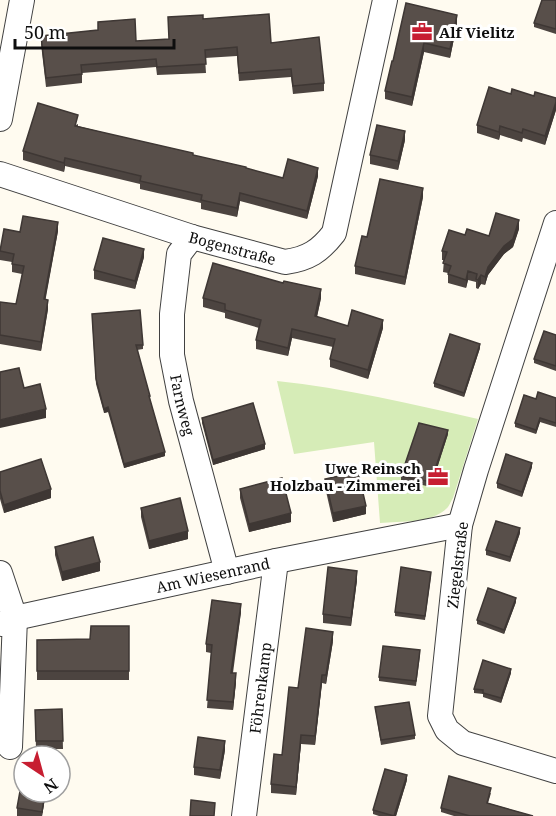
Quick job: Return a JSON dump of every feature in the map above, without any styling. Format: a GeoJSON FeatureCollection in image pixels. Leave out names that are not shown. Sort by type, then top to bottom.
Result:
{"type":"FeatureCollection","features":[{"type":"Feature","properties":{"kind":"street"},"geometry":{"type":"LineString","coordinates":[[0,119],[22,0]]}},
{"type":"Feature","properties":{"kind":"street","name":"Bogenstraße"},"geometry":{"type":"LineString","coordinates":[[0,174],[192,237],[285,262],[298,260],[323,246],[334,232],[385,0]]}},
{"type":"Feature","properties":{"kind":"street","name":"Ziegelstraße"},"geometry":{"type":"LineString","coordinates":[[556,223],[482,449],[460,525],[441,716],[447,730],[463,743],[556,771]]}},
{"type":"Feature","properties":{"kind":"street","name":"Farnweg"},"geometry":{"type":"LineString","coordinates":[[192,237],[179,254],[172,314],[172,355],[181,401],[227,572]]}},
{"type":"Feature","properties":{"kind":"street","name":"Am Wiesenrand"},"geometry":{"type":"LineString","coordinates":[[7,621],[276,561],[460,525]]}},
{"type":"Feature","properties":{"kind":"street","name":"Föhrenkamp"},"geometry":{"type":"LineString","coordinates":[[244,816],[276,561]]}},
{"type":"Feature","properties":{"kind":"street"},"geometry":{"type":"LineString","coordinates":[[0,573],[7,621],[10,747]]}},
{"type":"Feature","properties":{"kind":"green space"},"geometry":{"type":"Polygon","coordinates":[[[277,381],[353,392],[478,419],[453,498],[448,507],[425,519],[380,523],[374,442],[294,454],[277,381]]]}},
{"type":"Feature","properties":{"kind":"building"},"geometry":{"type":"Polygon","coordinates":[[[542,0],[556,0],[556,29],[534,23],[542,0]]]}},
{"type":"Feature","properties":{"kind":"building"},"geometry":{"type":"Polygon","coordinates":[[[406,3],[457,15],[450,49],[424,43],[412,97],[385,91],[406,3]]]}},
{"type":"Feature","properties":{"kind":"building"},"geometry":{"type":"Polygon","coordinates":[[[269,14],[271,43],[319,37],[324,83],[293,86],[291,69],[239,73],[237,47],[205,50],[206,64],[157,67],[156,59],[81,65],[82,74],[46,78],[41,36],[98,30],[98,22],[135,19],[136,41],[169,39],[168,17],[203,15],[203,19],[269,14]]]}},
{"type":"Feature","properties":{"kind":"building"},"geometry":{"type":"Polygon","coordinates":[[[489,87],[511,94],[512,89],[534,96],[535,92],[556,98],[545,136],[523,129],[522,133],[500,126],[499,132],[477,125],[489,87]]]}},
{"type":"Feature","properties":{"kind":"building"},"geometry":{"type":"Polygon","coordinates":[[[38,103],[78,115],[75,126],[193,153],[193,155],[283,178],[288,159],[318,168],[307,211],[240,193],[237,208],[201,200],[202,195],[140,181],[141,176],[65,158],[64,163],[23,151],[38,103]]]}},
{"type":"Feature","properties":{"kind":"building"},"geometry":{"type":"Polygon","coordinates":[[[377,125],[405,131],[398,161],[370,155],[377,125]]]}},
{"type":"Feature","properties":{"kind":"building"},"geometry":{"type":"Polygon","coordinates":[[[380,179],[423,188],[405,277],[355,266],[362,236],[367,237],[380,179]]]}},
{"type":"Feature","properties":{"kind":"building"},"geometry":{"type":"Polygon","coordinates":[[[496,213],[519,220],[513,239],[504,246],[488,267],[485,277],[481,275],[478,280],[476,279],[477,274],[468,271],[466,280],[448,274],[451,266],[443,263],[447,252],[442,251],[449,230],[465,235],[467,229],[489,236],[496,213]]]}},
{"type":"Feature","properties":{"kind":"building"},"geometry":{"type":"Polygon","coordinates":[[[23,216],[58,222],[44,299],[48,300],[41,342],[0,335],[0,302],[16,304],[24,266],[12,264],[14,254],[0,251],[4,229],[20,232],[23,216]]]}},
{"type":"Feature","properties":{"kind":"building"},"geometry":{"type":"Polygon","coordinates":[[[103,238],[144,249],[135,281],[94,270],[103,238]]]}},
{"type":"Feature","properties":{"kind":"building"},"geometry":{"type":"Polygon","coordinates":[[[213,263],[283,283],[284,281],[321,289],[315,316],[348,326],[352,310],[383,320],[368,370],[330,359],[335,339],[292,329],[288,348],[256,340],[261,320],[225,310],[225,304],[203,298],[213,263]]]}},
{"type":"Feature","properties":{"kind":"building"},"geometry":{"type":"Polygon","coordinates":[[[140,310],[143,345],[136,345],[165,452],[124,464],[108,407],[104,409],[96,379],[92,314],[140,310]]]}},
{"type":"Feature","properties":{"kind":"building"},"geometry":{"type":"Polygon","coordinates":[[[544,331],[556,335],[556,366],[534,359],[544,331]]]}},
{"type":"Feature","properties":{"kind":"building"},"geometry":{"type":"Polygon","coordinates":[[[450,334],[480,344],[464,393],[434,383],[450,334]]]}},
{"type":"Feature","properties":{"kind":"building"},"geometry":{"type":"Polygon","coordinates":[[[19,368],[24,388],[40,384],[46,409],[0,420],[0,372],[19,368]]]}},
{"type":"Feature","properties":{"kind":"building"},"geometry":{"type":"Polygon","coordinates":[[[538,392],[556,398],[556,423],[540,418],[536,430],[515,423],[524,395],[536,399],[538,392]]]}},
{"type":"Feature","properties":{"kind":"building"},"geometry":{"type":"Polygon","coordinates":[[[253,403],[265,444],[213,460],[202,418],[253,403]]]}},
{"type":"Feature","properties":{"kind":"building"},"geometry":{"type":"Polygon","coordinates":[[[419,423],[448,430],[431,482],[401,476],[419,423]]]}},
{"type":"Feature","properties":{"kind":"building"},"geometry":{"type":"Polygon","coordinates":[[[506,454],[532,463],[522,492],[497,483],[506,454]]]}},
{"type":"Feature","properties":{"kind":"building"},"geometry":{"type":"Polygon","coordinates":[[[41,459],[51,489],[4,505],[0,491],[0,472],[41,459]]]}},
{"type":"Feature","properties":{"kind":"building"},"geometry":{"type":"Polygon","coordinates":[[[358,472],[366,506],[333,513],[325,479],[358,472]]]}},
{"type":"Feature","properties":{"kind":"building"},"geometry":{"type":"Polygon","coordinates":[[[282,478],[291,513],[249,524],[240,489],[282,478]]]}},
{"type":"Feature","properties":{"kind":"building"},"geometry":{"type":"Polygon","coordinates":[[[180,498],[188,531],[149,541],[141,508],[180,498]]]}},
{"type":"Feature","properties":{"kind":"building"},"geometry":{"type":"Polygon","coordinates":[[[496,521],[520,528],[510,557],[486,550],[496,521]]]}},
{"type":"Feature","properties":{"kind":"building"},"geometry":{"type":"Polygon","coordinates":[[[93,537],[100,562],[62,572],[55,547],[93,537]]]}},
{"type":"Feature","properties":{"kind":"building"},"geometry":{"type":"Polygon","coordinates":[[[328,567],[357,571],[351,618],[323,614],[328,567]]]}},
{"type":"Feature","properties":{"kind":"building"},"geometry":{"type":"Polygon","coordinates":[[[401,567],[431,572],[425,616],[395,612],[401,567]]]}},
{"type":"Feature","properties":{"kind":"building"},"geometry":{"type":"Polygon","coordinates":[[[488,588],[516,598],[504,630],[477,620],[488,588]]]}},
{"type":"Feature","properties":{"kind":"building"},"geometry":{"type":"Polygon","coordinates":[[[212,600],[241,604],[231,673],[236,673],[233,702],[207,700],[212,645],[206,644],[212,600]]]}},
{"type":"Feature","properties":{"kind":"building"},"geometry":{"type":"Polygon","coordinates":[[[91,626],[129,626],[129,671],[37,671],[37,640],[90,639],[91,626]]]}},
{"type":"Feature","properties":{"kind":"building"},"geometry":{"type":"Polygon","coordinates":[[[306,628],[333,632],[326,675],[322,675],[315,736],[301,735],[296,787],[271,784],[274,754],[282,755],[289,687],[298,688],[306,628]]]}},
{"type":"Feature","properties":{"kind":"building"},"geometry":{"type":"Polygon","coordinates":[[[383,646],[420,650],[416,681],[379,677],[383,646]]]}},
{"type":"Feature","properties":{"kind":"building"},"geometry":{"type":"Polygon","coordinates":[[[483,660],[511,669],[501,698],[483,693],[483,690],[474,689],[483,660]]]}},
{"type":"Feature","properties":{"kind":"building"},"geometry":{"type":"Polygon","coordinates":[[[409,702],[415,735],[381,740],[375,707],[409,702]]]}},
{"type":"Feature","properties":{"kind":"building"},"geometry":{"type":"Polygon","coordinates":[[[62,709],[63,741],[36,741],[35,710],[62,709]]]}},
{"type":"Feature","properties":{"kind":"building"},"geometry":{"type":"Polygon","coordinates":[[[198,737],[225,741],[220,770],[194,767],[198,737]]]}},
{"type":"Feature","properties":{"kind":"building"},"geometry":{"type":"Polygon","coordinates":[[[385,769],[407,775],[394,816],[373,810],[385,769]]]}},
{"type":"Feature","properties":{"kind":"building"},"geometry":{"type":"Polygon","coordinates":[[[449,776],[491,788],[487,803],[533,816],[470,816],[441,808],[449,776]]]}},
{"type":"Feature","properties":{"kind":"building"},"geometry":{"type":"Polygon","coordinates":[[[191,800],[215,803],[214,816],[190,816],[191,800]]]}},
{"type":"Feature","properties":{"kind":"building"},"geometry":{"type":"Polygon","coordinates":[[[18,804],[43,804],[42,812],[17,808],[18,804]]]}},
{"type":"Feature","properties":{"kind":"place","name":"Alf Vielitz"},"geometry":{"type":"Point","coordinates":[422,32]}},
{"type":"Feature","properties":{"kind":"place","name":"Uwe Reinsch Holzbau - Zimmerei"},"geometry":{"type":"Point","coordinates":[438,477]}}]}
